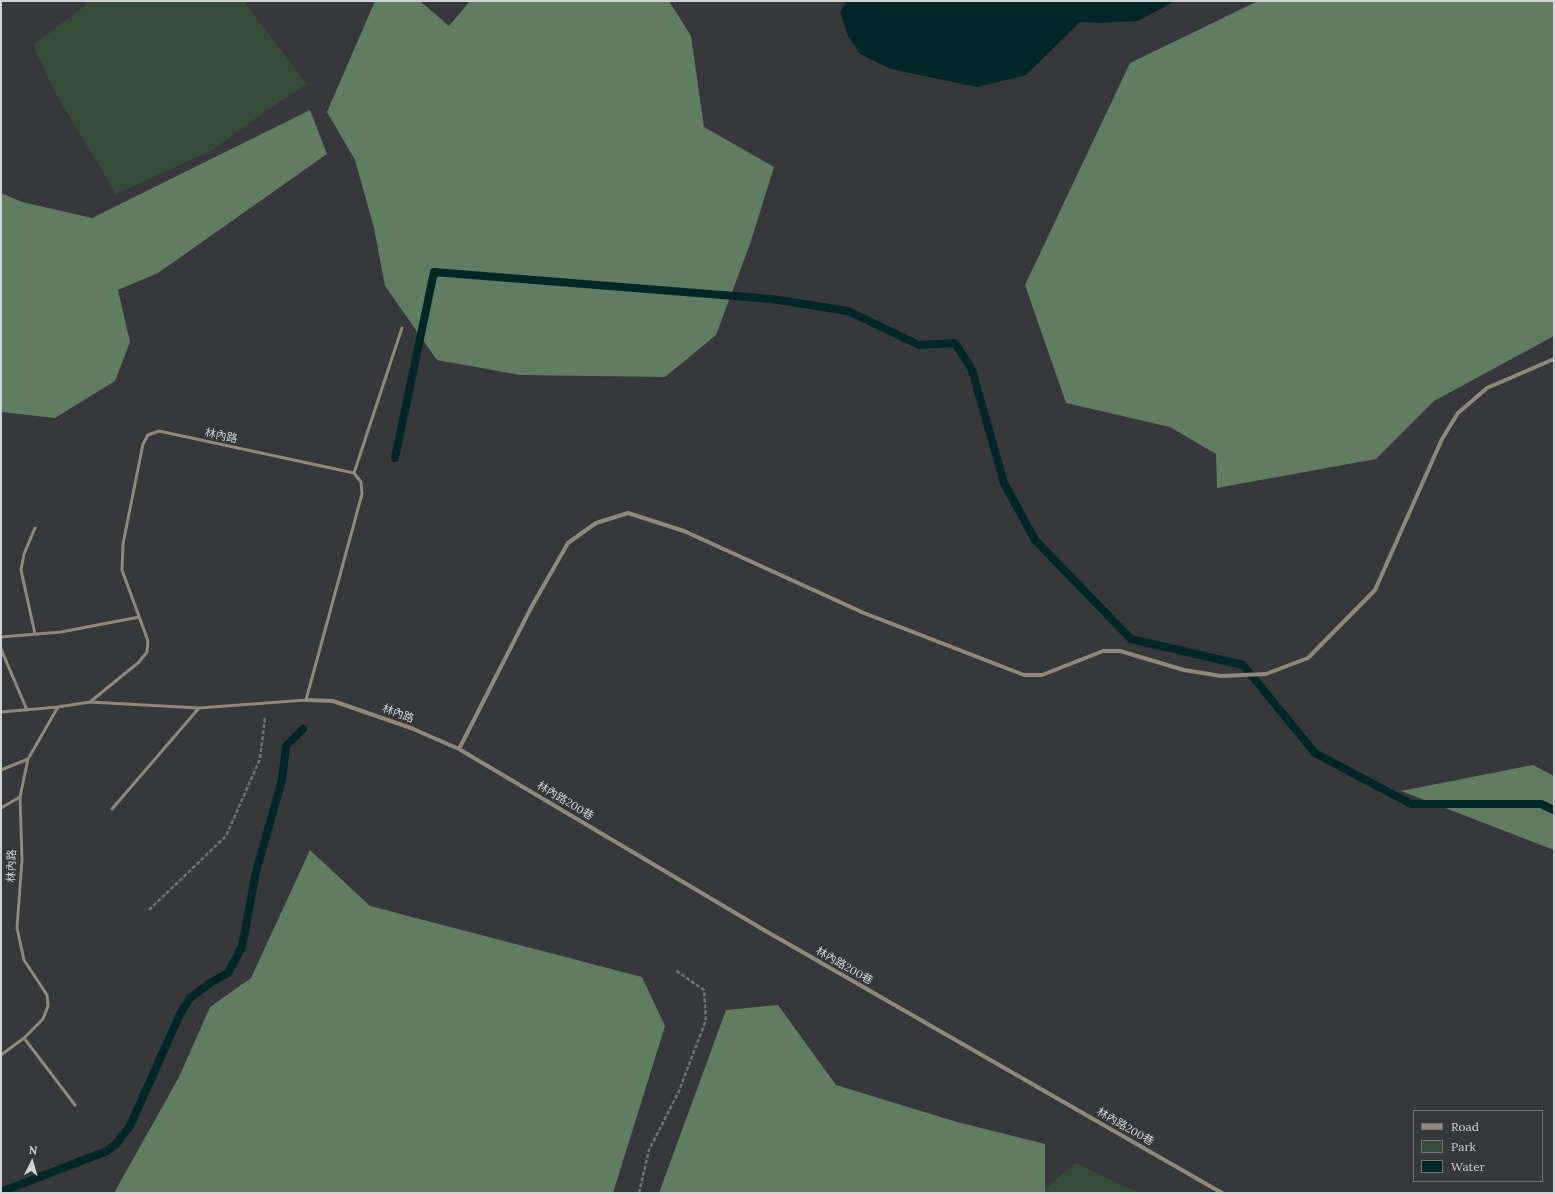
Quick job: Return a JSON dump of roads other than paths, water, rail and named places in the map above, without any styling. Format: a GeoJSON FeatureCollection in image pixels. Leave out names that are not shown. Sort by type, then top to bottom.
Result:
{"type":"FeatureCollection","features":[{"type":"Feature","properties":{"kind":"street"},"geometry":{"type":"LineString","coordinates":[[459,749],[532,606],[568,543],[596,523],[628,513],[684,531],[864,613],[1024,675],[1042,675],[1103,651],[1120,651],[1184,670],[1222,676],[1266,674],[1308,658],[1375,590],[1442,440],[1458,413],[1487,388],[1554,359]]}},
{"type":"Feature","properties":{"kind":"street","name":"林內路"},"geometry":{"type":"LineString","coordinates":[[306,700],[333,701],[411,728],[459,749]]}},
{"type":"Feature","properties":{"kind":"street","name":"林內路200巷"},"geometry":{"type":"LineString","coordinates":[[459,749],[764,930],[1222,1193]]}},
{"type":"Feature","properties":{"kind":"lane"},"geometry":{"type":"LineString","coordinates":[[306,700],[362,494],[361,482],[354,473],[402,328]]}},
{"type":"Feature","properties":{"kind":"lane","name":"林內路"},"geometry":{"type":"LineString","coordinates":[[90,702],[139,662],[147,652],[148,641],[122,570],[123,544],[144,444],[148,435],[159,431],[354,473]]}},
{"type":"Feature","properties":{"kind":"lane"},"geometry":{"type":"LineString","coordinates":[[34,528],[24,554],[21,570],[35,634]]}},
{"type":"Feature","properties":{"kind":"lane"},"geometry":{"type":"LineString","coordinates":[[1,637],[61,632],[139,617]]}},
{"type":"Feature","properties":{"kind":"lane"},"geometry":{"type":"LineString","coordinates":[[1,649],[27,710]]}},
{"type":"Feature","properties":{"kind":"lane","name":"林內路"},"geometry":{"type":"LineString","coordinates":[[1,712],[58,707],[90,702],[199,708],[306,700]]}},
{"type":"Feature","properties":{"kind":"lane","name":"林內路"},"geometry":{"type":"LineString","coordinates":[[1,1055],[24,1038],[43,1019],[48,1006],[47,995],[24,960],[17,928],[22,860],[20,797],[28,759],[58,707]]}},
{"type":"Feature","properties":{"kind":"lane"},"geometry":{"type":"LineString","coordinates":[[112,809],[199,708]]}},
{"type":"Feature","properties":{"kind":"lane"},"geometry":{"type":"LineString","coordinates":[[1,770],[28,759]]}},
{"type":"Feature","properties":{"kind":"lane"},"geometry":{"type":"LineString","coordinates":[[1,808],[20,797]]}},
{"type":"Feature","properties":{"kind":"lane"},"geometry":{"type":"LineString","coordinates":[[24,1038],[75,1105]]}},
{"type":"Feature","properties":{"kind":"water"},"geometry":{"type":"Polygon","coordinates":[[[846,1],[1175,1],[1138,21],[1099,23],[1080,22],[1026,75],[977,87],[891,69],[860,54],[848,36],[840,13],[846,1]]]}},
{"type":"Feature","properties":{"kind":"waterway"},"geometry":{"type":"LineString","coordinates":[[395,458],[434,272],[772,299],[848,311],[919,345],[955,343],[972,370],[1004,483],[1035,540],[1131,639],[1243,665],[1315,753],[1411,804],[1541,804],[1554,810]]}},
{"type":"Feature","properties":{"kind":"waterway"},"geometry":{"type":"LineString","coordinates":[[1,1192],[107,1151],[116,1144],[130,1126],[181,1012],[190,998],[210,983],[228,973],[242,947],[256,872],[282,780],[286,746],[303,729]]}}]}
